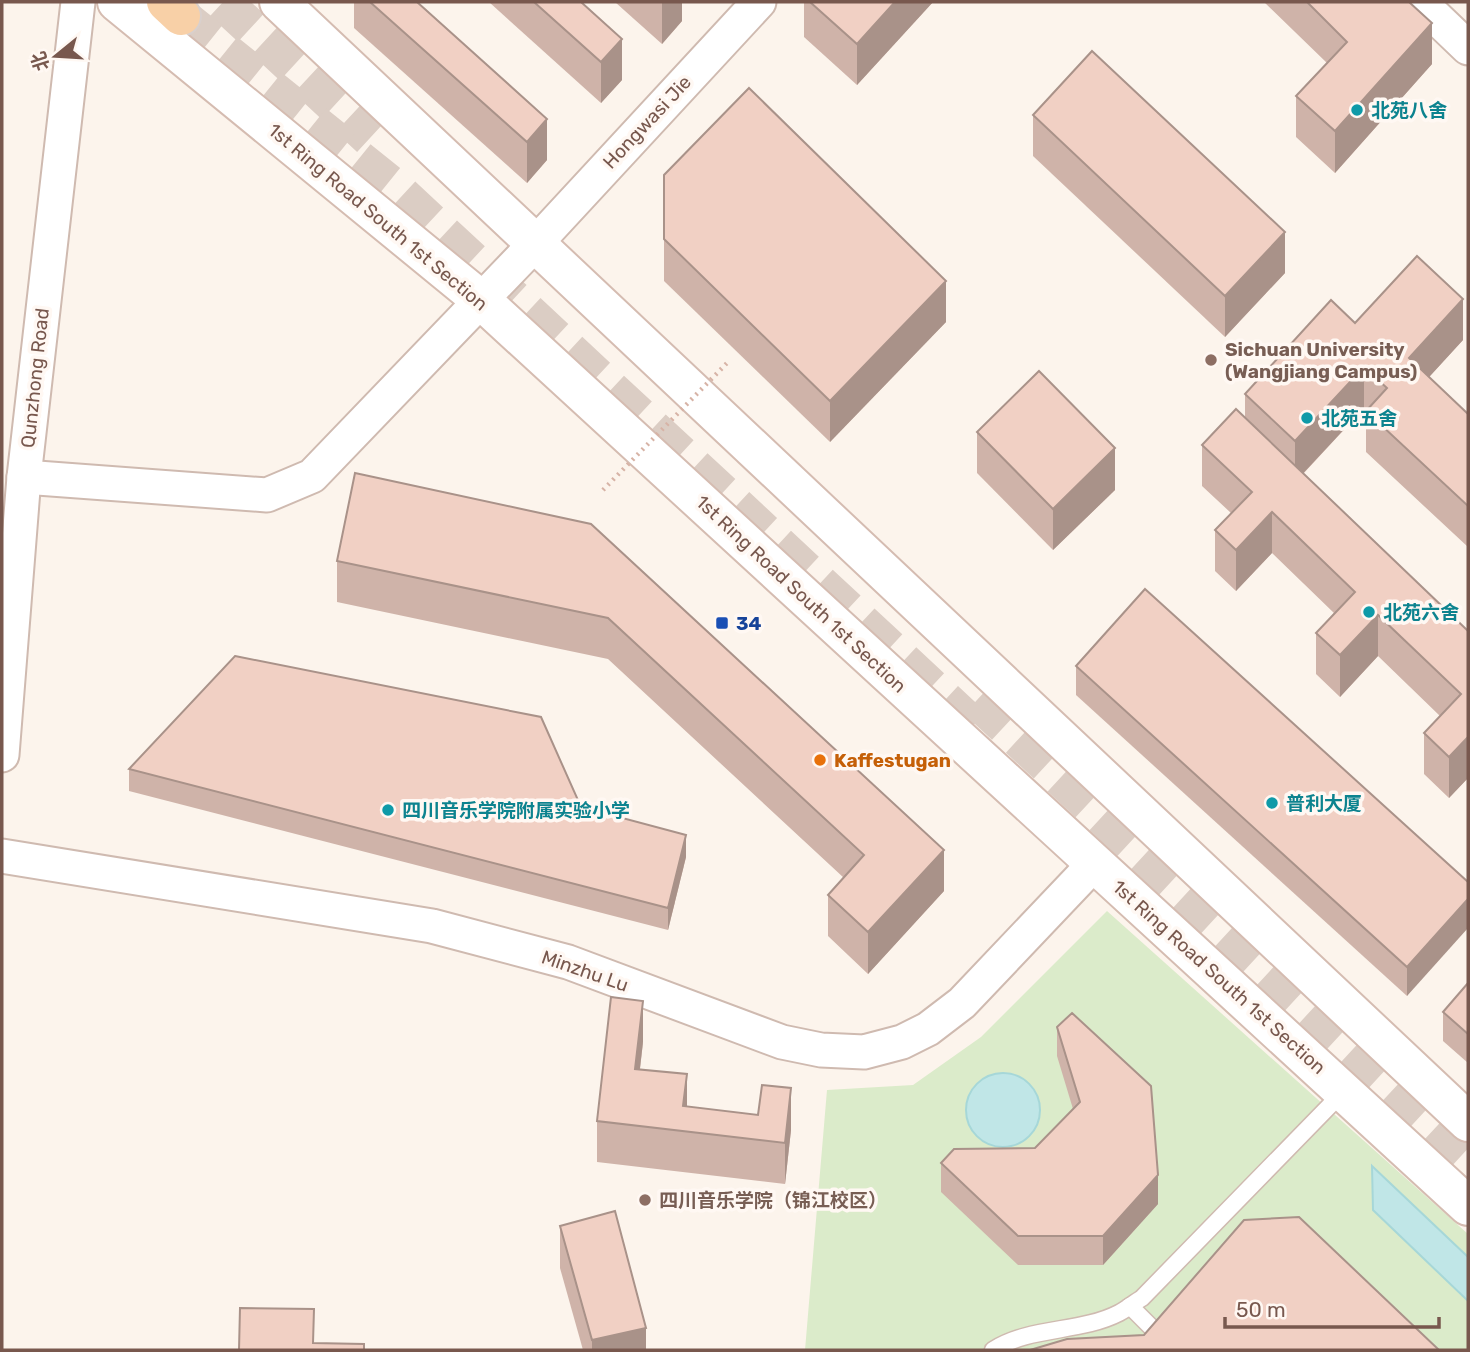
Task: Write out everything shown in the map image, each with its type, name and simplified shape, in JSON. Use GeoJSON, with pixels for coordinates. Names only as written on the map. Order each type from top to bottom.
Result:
{"type":"FeatureCollection","features":[{"type":"Feature","properties":{"kind":"main road","name":"1st Ring Road South 1st Section"},"geometry":{"type":"LineString","coordinates":[[117,2],[481,300],[1468,1206]]}},
{"type":"Feature","properties":{"kind":"main road"},"geometry":{"type":"LineString","coordinates":[[279,2],[1468,1122]]}},
{"type":"Feature","properties":{"kind":"street","name":"Qunzhong Road"},"geometry":{"type":"LineString","coordinates":[[2,755],[24,477],[78,2]]}},
{"type":"Feature","properties":{"kind":"street","name":"Hongwasi Jie"},"geometry":{"type":"LineString","coordinates":[[24,477],[267,495],[312,476],[536,243],[759,2]]}},
{"type":"Feature","properties":{"kind":"street"},"geometry":{"type":"LineString","coordinates":[[1420,2],[1468,48]]}},
{"type":"Feature","properties":{"kind":"street","name":"Minzhu Lu"},"geometry":{"type":"LineString","coordinates":[[2,856],[432,926],[568,962],[782,1042],[821,1050],[864,1052],[910,1038],[928,1029],[962,1003],[1094,864]]}},
{"type":"Feature","properties":{"kind":"lane"},"geometry":{"type":"LineString","coordinates":[[993,1350],[1029,1335],[1117,1314],[1142,1298],[1344,1091]]}},
{"type":"Feature","properties":{"kind":"lane"},"geometry":{"type":"LineString","coordinates":[[1130,1306],[1164,1340]]}},
{"type":"Feature","properties":{"kind":"path"},"geometry":{"type":"LineString","coordinates":[[603,490],[728,362]]}},
{"type":"Feature","properties":{"kind":"green space"},"geometry":{"type":"Polygon","coordinates":[[[1107,911],[1468,1234],[1468,1350],[805,1350],[827,1090],[913,1085],[981,1037],[1107,911]]]}},
{"type":"Feature","properties":{"kind":"water"},"geometry":{"type":"Polygon","coordinates":[[[1003,1073],[1017,1076],[1029,1084],[1037,1096],[1040,1110],[1037,1124],[1029,1136],[1017,1144],[1003,1147],[989,1144],[977,1136],[969,1124],[966,1110],[969,1096],[977,1084],[989,1076],[1003,1073]]]}},
{"type":"Feature","properties":{"kind":"water"},"geometry":{"type":"Polygon","coordinates":[[[1372,1166],[1468,1257],[1468,1301],[1373,1210],[1372,1166]]]}},
{"type":"Feature","properties":{"kind":"building"},"geometry":{"type":"Polygon","coordinates":[[[370,2],[417,2],[547,119],[527,142],[370,2]]]}},
{"type":"Feature","properties":{"kind":"building"},"geometry":{"type":"Polygon","coordinates":[[[534,2],[581,2],[622,39],[601,62],[534,2]]]}},
{"type":"Feature","properties":{"kind":"building"},"geometry":{"type":"Polygon","coordinates":[[[810,2],[895,2],[857,44],[810,2]]]}},
{"type":"Feature","properties":{"kind":"building"},"geometry":{"type":"Polygon","coordinates":[[[1307,2],[1409,2],[1432,23],[1335,131],[1296,96],[1347,42],[1307,2]]]}},
{"type":"Feature","properties":{"kind":"building"},"geometry":{"type":"Polygon","coordinates":[[[1092,51],[1285,232],[1225,296],[1033,115],[1092,51]]]}},
{"type":"Feature","properties":{"kind":"building"},"geometry":{"type":"Polygon","coordinates":[[[749,88],[946,281],[830,401],[664,239],[664,175],[749,88]]]}},
{"type":"Feature","properties":{"kind":"building"},"geometry":{"type":"Polygon","coordinates":[[[1417,256],[1463,299],[1409,358],[1468,414],[1468,506],[1366,411],[1387,388],[1364,367],[1295,441],[1245,394],[1331,300],[1355,323],[1417,256]]]}},
{"type":"Feature","properties":{"kind":"building"},"geometry":{"type":"Polygon","coordinates":[[[1039,371],[1115,448],[1053,509],[977,432],[1039,371]]]}},
{"type":"Feature","properties":{"kind":"building"},"geometry":{"type":"Polygon","coordinates":[[[1236,409],[1468,631],[1468,737],[1449,757],[1424,733],[1461,694],[1378,615],[1340,655],[1316,633],[1355,592],[1272,512],[1236,550],[1215,530],[1252,492],[1202,445],[1236,409]]]}},
{"type":"Feature","properties":{"kind":"building"},"geometry":{"type":"Polygon","coordinates":[[[355,473],[591,524],[944,850],[868,932],[828,895],[864,855],[608,618],[337,561],[355,473]]]}},
{"type":"Feature","properties":{"kind":"building","name":"普利大厦"},"geometry":{"type":"Polygon","coordinates":[[[1145,589],[1468,882],[1468,899],[1407,967],[1076,666],[1145,589]]]}},
{"type":"Feature","properties":{"kind":"building","name":"四川音乐学院附属实验小学"},"geometry":{"type":"Polygon","coordinates":[[[235,656],[541,717],[581,807],[686,835],[668,908],[129,769],[235,656]]]}},
{"type":"Feature","properties":{"kind":"building"},"geometry":{"type":"Polygon","coordinates":[[[1468,983],[1468,1034],[1443,1012],[1468,983]]]}},
{"type":"Feature","properties":{"kind":"building"},"geometry":{"type":"Polygon","coordinates":[[[611,997],[643,1001],[635,1069],[687,1074],[683,1106],[758,1115],[762,1085],[791,1088],[785,1143],[597,1121],[611,997]]]}},
{"type":"Feature","properties":{"kind":"building"},"geometry":{"type":"Polygon","coordinates":[[[1072,1013],[1151,1086],[1158,1175],[1103,1236],[1018,1236],[941,1163],[954,1149],[1035,1148],[1080,1102],[1057,1027],[1072,1013]]]}},
{"type":"Feature","properties":{"kind":"building"},"geometry":{"type":"Polygon","coordinates":[[[615,1211],[646,1328],[592,1340],[560,1226],[615,1211]]]}},
{"type":"Feature","properties":{"kind":"building"},"geometry":{"type":"Polygon","coordinates":[[[1299,1217],[1439,1350],[1030,1350],[1067,1339],[1144,1335],[1244,1220],[1299,1217]]]}},
{"type":"Feature","properties":{"kind":"building"},"geometry":{"type":"Polygon","coordinates":[[[240,1308],[314,1309],[313,1343],[364,1344],[364,1350],[239,1350],[240,1308]]]}},
{"type":"Feature","properties":{"kind":"tunnel"},"geometry":{"type":"LineString","coordinates":[[223,2],[370,138]]}},
{"type":"Feature","properties":{"kind":"tunnel"},"geometry":{"type":"LineString","coordinates":[[181,16],[391,185],[987,739]]}},
{"type":"Feature","properties":{"kind":"tunnel"},"geometry":{"type":"LineString","coordinates":[[977,700],[1468,1155]]}},
{"type":"Feature","properties":{"kind":"place","name":"北苑八舍"},"geometry":{"type":"Point","coordinates":[1357,110]}},
{"type":"Feature","properties":{"kind":"place","name":"Sichuan University (Wangjiang Campus)"},"geometry":{"type":"Point","coordinates":[1211,360]}},
{"type":"Feature","properties":{"kind":"place","name":"北苑五舍"},"geometry":{"type":"Point","coordinates":[1307,418]}},
{"type":"Feature","properties":{"kind":"place","name":"北苑六舍"},"geometry":{"type":"Point","coordinates":[1369,612]}},
{"type":"Feature","properties":{"kind":"place","name":"34"},"geometry":{"type":"Point","coordinates":[722,623]}},
{"type":"Feature","properties":{"kind":"place","name":"Kaffestugan"},"geometry":{"type":"Point","coordinates":[820,760]}},
{"type":"Feature","properties":{"kind":"place","name":"普利大厦"},"geometry":{"type":"Point","coordinates":[1272,803]}},
{"type":"Feature","properties":{"kind":"place","name":"四川音乐学院附属实验小学"},"geometry":{"type":"Point","coordinates":[388,810]}},
{"type":"Feature","properties":{"kind":"place","name":"四川音乐学院（锦江校区）"},"geometry":{"type":"Point","coordinates":[645,1200]}}]}
